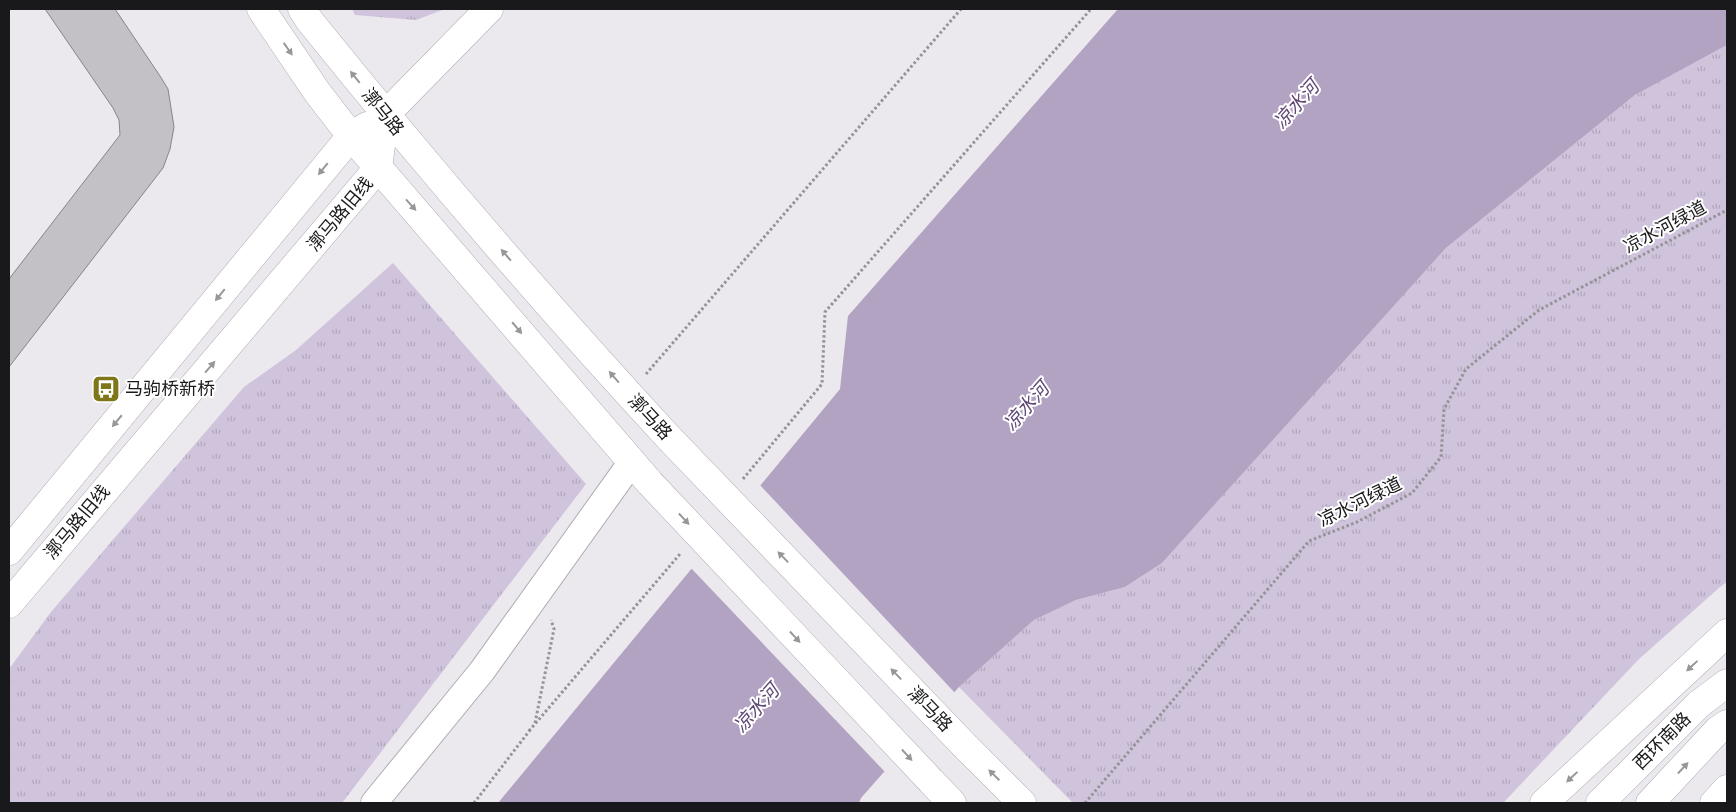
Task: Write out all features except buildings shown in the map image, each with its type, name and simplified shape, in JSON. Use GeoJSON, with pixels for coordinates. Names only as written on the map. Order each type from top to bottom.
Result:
{"type":"FeatureCollection","features":[{"type":"Feature","properties":{"kind":"main road"},"geometry":{"type":"LineString","coordinates":[[261,9],[351,136],[632,463],[952,803]]}},
{"type":"Feature","properties":{"kind":"main road","name":"漷马路"},"geometry":{"type":"LineString","coordinates":[[302,9],[386,115],[452,194],[628,394],[1022,803]]}},
{"type":"Feature","properties":{"kind":"main road"},"geometry":{"type":"LineString","coordinates":[[386,115],[489,9]]}},
{"type":"Feature","properties":{"kind":"main road","name":"漷马路旧线"},"geometry":{"type":"LineString","coordinates":[[9,551],[351,136],[386,115]]}},
{"type":"Feature","properties":{"kind":"main road","name":"漷马路旧线"},"geometry":{"type":"LineString","coordinates":[[9,604],[378,168],[386,115]]}},
{"type":"Feature","properties":{"kind":"main road"},"geometry":{"type":"LineString","coordinates":[[1544,803],[1727,633]]}},
{"type":"Feature","properties":{"kind":"main road","name":"西环南路"},"geometry":{"type":"LineString","coordinates":[[1600,803],[1699,704],[1727,684]]}},
{"type":"Feature","properties":{"kind":"main road","name":"西环南路"},"geometry":{"type":"LineString","coordinates":[[1650,803],[1718,730],[1727,724]]}},
{"type":"Feature","properties":{"kind":"main road"},"geometry":{"type":"LineString","coordinates":[[1714,803],[1727,789]]}},
{"type":"Feature","properties":{"kind":"street"},"geometry":{"type":"LineString","coordinates":[[374,803],[482,671],[632,463]]}},
{"type":"Feature","properties":{"kind":"path"},"geometry":{"type":"LineString","coordinates":[[628,394],[961,9]]}},
{"type":"Feature","properties":{"kind":"path"},"geometry":{"type":"LineString","coordinates":[[740,483],[822,384],[825,312],[1091,9]]}},
{"type":"Feature","properties":{"kind":"path","name":"凉水河绿道"},"geometry":{"type":"LineString","coordinates":[[1085,803],[1309,541],[1357,522],[1412,493],[1440,457],[1444,409],[1466,369],[1539,310],[1727,210]]}},
{"type":"Feature","properties":{"kind":"path"},"geometry":{"type":"LineString","coordinates":[[529,730],[683,551]]}},
{"type":"Feature","properties":{"kind":"path"},"geometry":{"type":"LineString","coordinates":[[474,803],[535,723],[554,630],[540,589]]}},
{"type":"Feature","properties":{"kind":"green space"},"geometry":{"type":"Polygon","coordinates":[[[352,9],[445,9],[416,20],[355,15],[352,9]]]}},
{"type":"Feature","properties":{"kind":"green space"},"geometry":{"type":"Polygon","coordinates":[[[1727,45],[1727,582],[1638,660],[1503,803],[1073,803],[959,687],[1034,620],[1076,600],[1125,587],[1162,563],[1446,248],[1635,95],[1727,45]]]}},
{"type":"Feature","properties":{"kind":"green space"},"geometry":{"type":"Polygon","coordinates":[[[393,263],[586,484],[342,803],[9,803],[9,669],[51,612],[244,387],[296,350],[393,263]]]}},
{"type":"Feature","properties":{"kind":"water","name":"凉水河"},"geometry":{"type":"Polygon","coordinates":[[[1118,9],[1727,9],[1727,45],[1635,95],[1446,248],[1162,563],[1125,587],[1076,600],[1034,620],[959,687],[861,798],[859,803],[498,803],[840,389],[848,316],[1118,9]]]}},
{"type":"Feature","properties":{"kind":"pier"},"geometry":{"type":"Polygon","coordinates":[[[759,484],[956,694],[886,773],[690,567],[759,484]]]}},
{"type":"Feature","properties":{"kind":"place","name":"马驹桥新桥"},"geometry":{"type":"Point","coordinates":[106,389]}}]}
